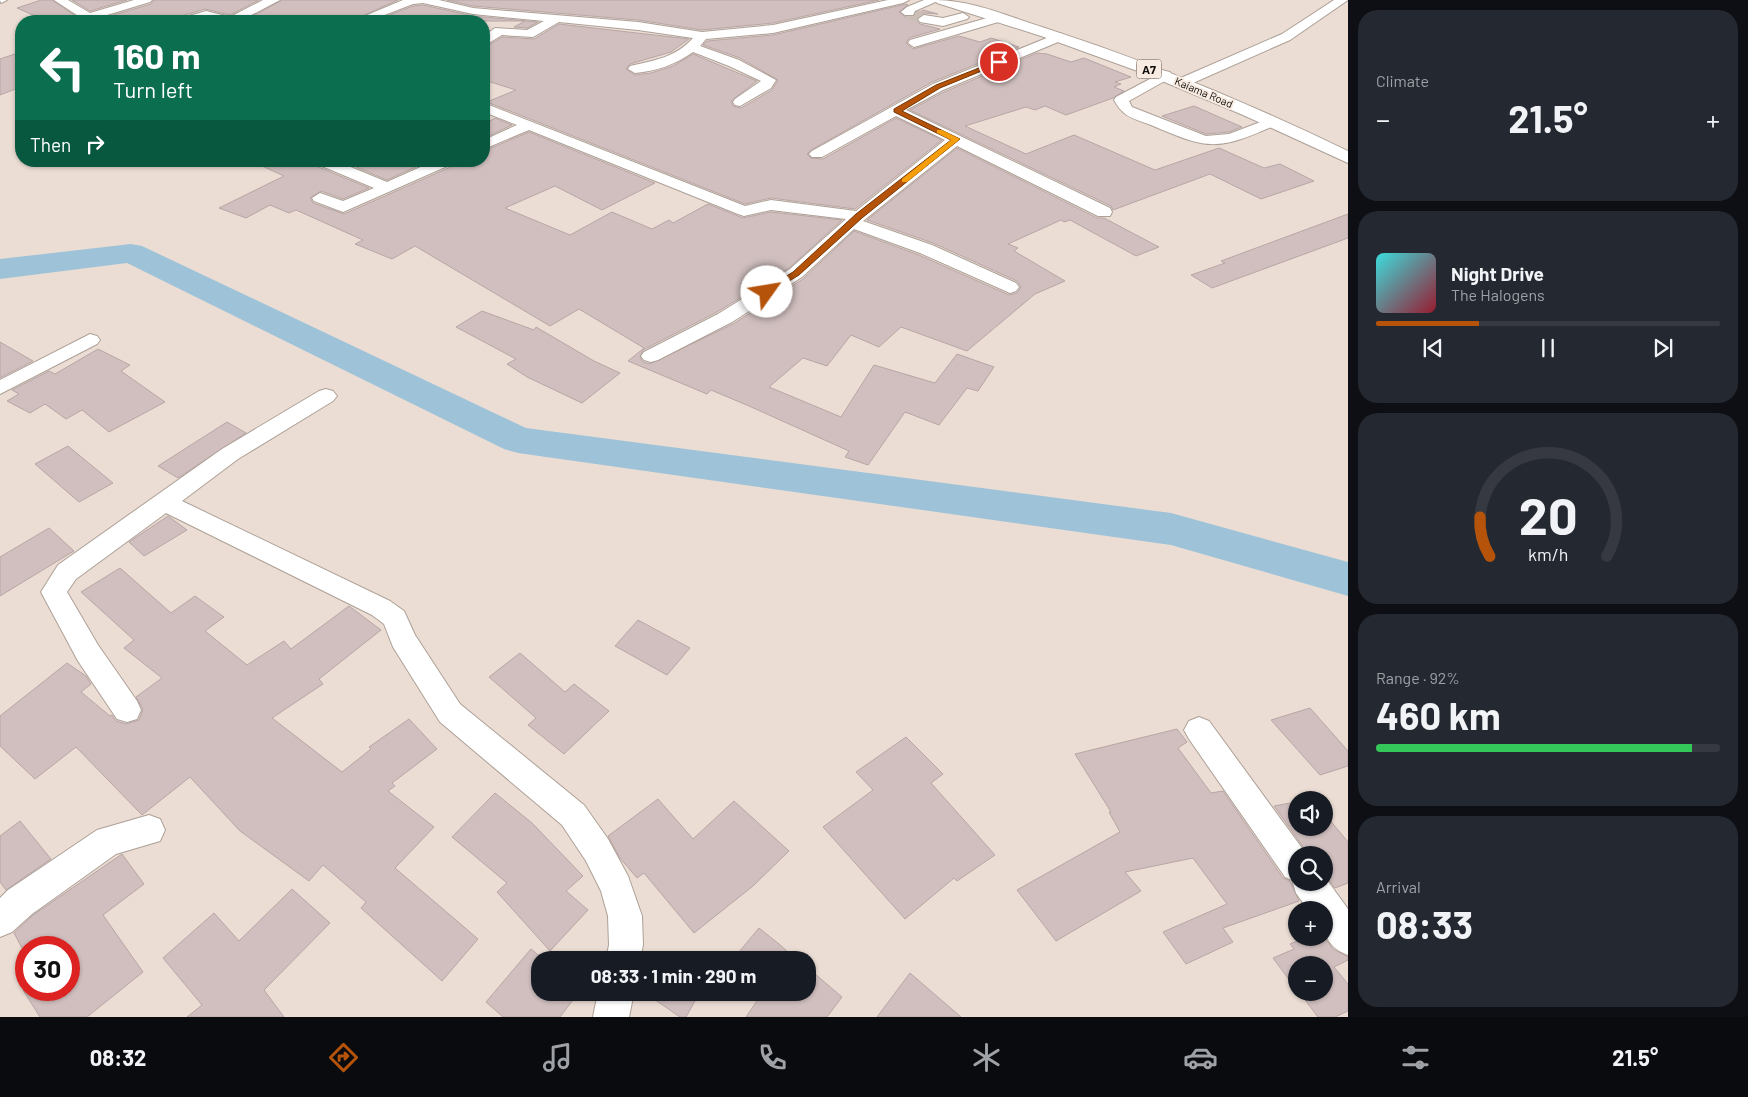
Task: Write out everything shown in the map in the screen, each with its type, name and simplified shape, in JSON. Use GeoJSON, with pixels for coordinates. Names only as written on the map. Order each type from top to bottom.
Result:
{"type":"FeatureCollection","features":[{"type":"Feature","properties":{"kind":"highway","name":"Kaiama Road"},"geometry":{"type":"LineString","coordinates":[[942,0],[1059,37],[1165,75],[1348,158]]}},
{"type":"Feature","properties":{"kind":"highway","name":"Kaiama Road"},"geometry":{"type":"LineString","coordinates":[[956,0],[1063,34],[1188,80],[1348,151]]}},
{"type":"Feature","properties":{"kind":"street"},"geometry":{"type":"LineString","coordinates":[[60,0],[84,15]]}},
{"type":"Feature","properties":{"kind":"street"},"geometry":{"type":"LineString","coordinates":[[102,15],[146,0]]}},
{"type":"Feature","properties":{"kind":"street"},"geometry":{"type":"LineString","coordinates":[[243,15],[262,4],[274,0]]}},
{"type":"Feature","properties":{"kind":"street"},"geometry":{"type":"LineString","coordinates":[[376,15],[417,0],[473,11],[555,20],[638,26],[702,36],[773,29],[903,0]]}},
{"type":"Feature","properties":{"kind":"street"},"geometry":{"type":"LineString","coordinates":[[909,14],[908,12],[911,9],[934,0]]}},
{"type":"Feature","properties":{"kind":"street"},"geometry":{"type":"LineString","coordinates":[[1188,80],[1286,37],[1342,0]]}},
{"type":"Feature","properties":{"kind":"street"},"geometry":{"type":"LineString","coordinates":[[924,19],[943,22],[981,12]]}},
{"type":"Feature","properties":{"kind":"street"},"geometry":{"type":"LineString","coordinates":[[914,43],[1001,18]]}},
{"type":"Feature","properties":{"kind":"street"},"geometry":{"type":"LineString","coordinates":[[490,38],[499,31],[529,34],[555,20]]}},
{"type":"Feature","properties":{"kind":"street"},"geometry":{"type":"LineString","coordinates":[[635,69],[655,67],[692,48],[702,36]]}},
{"type":"Feature","properties":{"kind":"street"},"geometry":{"type":"LineString","coordinates":[[817,154],[938,87],[1059,37]]}},
{"type":"Feature","properties":{"kind":"street"},"geometry":{"type":"LineString","coordinates":[[692,48],[734,63],[769,80],[766,85],[740,102]]}},
{"type":"Feature","properties":{"kind":"street"},"geometry":{"type":"LineString","coordinates":[[1165,75],[1121,100],[1122,104],[1127,110],[1196,139],[1208,141],[1223,141],[1271,122]]}},
{"type":"Feature","properties":{"kind":"street"},"geometry":{"type":"LineString","coordinates":[[490,110],[744,211],[752,211],[770,205],[856,220],[1010,287]]}},
{"type":"Feature","properties":{"kind":"street"},"geometry":{"type":"LineString","coordinates":[[897,111],[1104,212]]}},
{"type":"Feature","properties":{"kind":"street"},"geometry":{"type":"LineString","coordinates":[[490,142],[529,125]]}},
{"type":"Feature","properties":{"kind":"street"},"geometry":{"type":"LineString","coordinates":[[651,356],[725,318],[796,274],[856,220],[956,139]]}},
{"type":"Feature","properties":{"kind":"street"},"geometry":{"type":"LineString","coordinates":[[336,167],[386,188]]}},
{"type":"Feature","properties":{"kind":"street"},"geometry":{"type":"LineString","coordinates":[[320,198],[343,206],[433,167]]}},
{"type":"Feature","properties":{"kind":"street"},"geometry":{"type":"LineString","coordinates":[[0,388],[90,340]]}},
{"type":"Feature","properties":{"kind":"street"},"geometry":{"type":"LineString","coordinates":[[127,710],[88,653],[54,592],[66,572],[230,454],[326,396]]}},
{"type":"Feature","properties":{"kind":"street"},"geometry":{"type":"LineString","coordinates":[[164,502],[381,608],[395,618],[402,639],[450,713],[573,815],[597,850],[616,887],[625,916],[625,951]]}},
{"type":"Feature","properties":{"kind":"street"},"geometry":{"type":"LineString","coordinates":[[1199,730],[1288,855]]}},
{"type":"Feature","properties":{"kind":"street"},"geometry":{"type":"LineString","coordinates":[[0,920],[20,902],[108,841],[149,830]]}},
{"type":"Feature","properties":{"kind":"street"},"geometry":{"type":"LineString","coordinates":[[1314,891],[1348,938]]}},
{"type":"Feature","properties":{"kind":"street"},"geometry":{"type":"LineString","coordinates":[[611,1017],[614,1001]]}},
{"type":"Feature","properties":{"kind":"building"},"geometry":{"type":"Polygon","coordinates":[[[41,0],[52,0],[74,15],[33,15],[17,8],[41,0]]]}},
{"type":"Feature","properties":{"kind":"building"},"geometry":{"type":"Polygon","coordinates":[[[72,0],[127,0],[90,11],[72,0]]]}},
{"type":"Feature","properties":{"kind":"building"},"geometry":{"type":"Polygon","coordinates":[[[154,0],[259,0],[230,15],[205,9],[184,15],[114,15],[151,4],[154,0]]]}},
{"type":"Feature","properties":{"kind":"building"},"geometry":{"type":"Polygon","coordinates":[[[282,0],[398,0],[364,15],[255,15],[282,0]]]}},
{"type":"Feature","properties":{"kind":"building"},"geometry":{"type":"Polygon","coordinates":[[[447,0],[879,0],[773,23],[702,30],[638,20],[473,6],[447,0]]]}},
{"type":"Feature","properties":{"kind":"building"},"geometry":{"type":"Polygon","coordinates":[[[906,4],[908,5],[899,12],[905,17],[913,17],[923,10],[938,14],[924,13],[917,17],[917,22],[920,24],[940,29],[909,38],[906,43],[913,49],[959,36],[980,42],[991,38],[1019,47],[932,82],[811,150],[807,154],[811,158],[823,159],[896,118],[942,140],[855,209],[771,198],[745,204],[490,103],[490,101],[516,90],[490,82],[490,44],[502,37],[534,39],[559,24],[689,39],[671,52],[630,64],[626,69],[635,75],[651,73],[673,66],[693,54],[757,81],[731,101],[733,106],[741,108],[772,90],[778,80],[740,58],[703,45],[707,41],[773,35],[906,4]]]}},
{"type":"Feature","properties":{"kind":"building"},"geometry":{"type":"Polygon","coordinates":[[[423,5],[468,15],[390,15],[413,6],[423,5]]]}},
{"type":"Feature","properties":{"kind":"building"},"geometry":{"type":"Polygon","coordinates":[[[490,18],[538,22],[527,28],[514,27],[525,21],[490,21],[490,18]]]}},
{"type":"Feature","properties":{"kind":"building"},"geometry":{"type":"Polygon","coordinates":[[[1037,53],[1047,54],[1071,62],[1084,58],[1131,77],[1115,82],[1121,84],[1114,87],[1124,91],[1113,98],[1066,115],[1045,106],[1035,110],[1026,107],[965,126],[1026,154],[1074,135],[1155,170],[1219,148],[1264,168],[1280,164],[1314,181],[1261,199],[1210,174],[1113,210],[1111,206],[910,110],[944,92],[1037,53]]]}},
{"type":"Feature","properties":{"kind":"building"},"geometry":{"type":"Polygon","coordinates":[[[15,54],[15,89],[0,95],[0,59],[15,54]]]}},
{"type":"Feature","properties":{"kind":"building"},"geometry":{"type":"Polygon","coordinates":[[[1194,106],[1242,127],[1229,132],[1206,134],[1162,116],[1194,106]]]}},
{"type":"Feature","properties":{"kind":"building"},"geometry":{"type":"Polygon","coordinates":[[[495,118],[512,125],[490,135],[490,121],[495,118]]]}},
{"type":"Feature","properties":{"kind":"building"},"geometry":{"type":"Polygon","coordinates":[[[529,132],[655,183],[602,210],[555,186],[505,208],[570,235],[612,212],[652,229],[669,220],[673,223],[708,204],[743,218],[771,212],[842,220],[789,268],[717,312],[643,350],[640,357],[643,362],[650,364],[733,324],[803,279],[854,231],[919,255],[1009,295],[1017,293],[1021,287],[1017,281],[933,243],[867,220],[957,148],[1097,218],[1104,218],[1159,247],[1136,256],[1070,220],[1064,222],[1061,220],[1008,244],[1018,248],[1014,251],[1065,281],[1035,294],[967,351],[901,327],[879,347],[851,335],[827,366],[803,358],[769,387],[841,417],[874,365],[935,383],[957,354],[994,367],[978,391],[967,388],[939,425],[905,412],[868,465],[845,457],[849,451],[749,406],[711,390],[707,394],[628,361],[644,348],[579,309],[550,326],[415,246],[392,259],[355,244],[363,240],[296,210],[289,213],[270,205],[246,218],[219,208],[284,176],[264,167],[318,167],[369,188],[343,199],[321,191],[310,198],[313,203],[344,214],[451,167],[490,167],[490,148],[529,132]]]}},
{"type":"Feature","properties":{"kind":"building"},"geometry":{"type":"Polygon","coordinates":[[[356,167],[416,167],[387,180],[356,167]]]}},
{"type":"Feature","properties":{"kind":"building"},"geometry":{"type":"Polygon","coordinates":[[[1348,214],[1348,238],[1212,288],[1191,275],[1225,263],[1221,261],[1348,214]]]}},
{"type":"Feature","properties":{"kind":"building"},"geometry":{"type":"Polygon","coordinates":[[[482,311],[534,330],[536,327],[594,361],[620,373],[582,403],[527,377],[507,364],[516,359],[456,327],[482,311]]]}},
{"type":"Feature","properties":{"kind":"building"},"geometry":{"type":"Polygon","coordinates":[[[0,342],[33,361],[0,378],[0,342]]]}},
{"type":"Feature","properties":{"kind":"building"},"geometry":{"type":"Polygon","coordinates":[[[98,349],[130,365],[121,371],[165,402],[109,432],[82,410],[66,419],[45,404],[30,413],[7,401],[19,394],[12,390],[49,371],[55,374],[98,349]]]}},
{"type":"Feature","properties":{"kind":"building"},"geometry":{"type":"Polygon","coordinates":[[[227,422],[246,433],[178,478],[158,466],[227,422]]]}},
{"type":"Feature","properties":{"kind":"building"},"geometry":{"type":"Polygon","coordinates":[[[68,446],[113,483],[79,502],[35,464],[68,446]]]}},
{"type":"Feature","properties":{"kind":"building"},"geometry":{"type":"Polygon","coordinates":[[[168,516],[187,530],[144,556],[129,542],[168,516]]]}},
{"type":"Feature","properties":{"kind":"building"},"geometry":{"type":"Polygon","coordinates":[[[49,528],[74,551],[0,596],[0,557],[49,528]]]}},
{"type":"Feature","properties":{"kind":"building"},"geometry":{"type":"Polygon","coordinates":[[[120,568],[171,613],[195,596],[224,617],[205,631],[247,665],[284,641],[291,649],[349,606],[381,630],[319,679],[323,684],[272,718],[342,772],[371,749],[369,747],[409,719],[437,749],[392,783],[395,786],[388,791],[434,827],[395,868],[478,939],[442,981],[361,908],[366,902],[323,865],[309,881],[240,831],[190,777],[142,815],[76,747],[35,779],[0,746],[0,716],[67,663],[86,676],[91,684],[81,692],[110,716],[112,715],[116,721],[126,724],[139,720],[143,709],[136,697],[162,678],[124,648],[134,640],[81,592],[120,568]]]}},
{"type":"Feature","properties":{"kind":"building"},"geometry":{"type":"Polygon","coordinates":[[[638,620],[690,648],[667,675],[615,646],[638,620]]]}},
{"type":"Feature","properties":{"kind":"building"},"geometry":{"type":"Polygon","coordinates":[[[520,653],[565,692],[574,684],[609,711],[564,754],[528,725],[536,718],[489,677],[520,653]]]}},
{"type":"Feature","properties":{"kind":"building"},"geometry":{"type":"Polygon","coordinates":[[[1310,708],[1348,751],[1348,766],[1320,775],[1271,720],[1310,708]]]}},
{"type":"Feature","properties":{"kind":"building"},"geometry":{"type":"Polygon","coordinates":[[[1177,729],[1187,742],[1178,748],[1211,793],[1223,791],[1283,878],[1288,880],[1288,891],[1294,891],[1299,901],[1288,901],[1288,905],[1223,928],[1233,942],[1186,964],[1163,932],[1227,904],[1193,858],[1125,872],[1141,891],[1056,941],[1017,890],[1120,832],[1109,812],[1111,812],[1075,754],[1177,729]]]}},
{"type":"Feature","properties":{"kind":"building"},"geometry":{"type":"Polygon","coordinates":[[[906,737],[943,774],[931,783],[995,855],[957,881],[954,878],[905,919],[823,827],[873,790],[856,772],[906,737]]]}},
{"type":"Feature","properties":{"kind":"building"},"geometry":{"type":"Polygon","coordinates":[[[495,793],[532,823],[583,876],[566,891],[588,910],[550,951],[497,892],[507,883],[452,837],[495,793]]]}},
{"type":"Feature","properties":{"kind":"building"},"geometry":{"type":"Polygon","coordinates":[[[658,799],[693,839],[734,801],[789,851],[753,886],[694,933],[644,873],[637,878],[620,858],[608,836],[658,799]]]}},
{"type":"Feature","properties":{"kind":"building"},"geometry":{"type":"Polygon","coordinates":[[[1288,803],[1288,826],[1274,806],[1288,803]]]}},
{"type":"Feature","properties":{"kind":"building"},"geometry":{"type":"Polygon","coordinates":[[[20,821],[51,859],[6,890],[0,882],[0,836],[20,821]]]}},
{"type":"Feature","properties":{"kind":"building"},"geometry":{"type":"Polygon","coordinates":[[[1333,824],[1348,842],[1348,883],[1335,888],[1333,885],[1333,846],[1303,846],[1295,836],[1333,836],[1333,824]]]}},
{"type":"Feature","properties":{"kind":"building"},"geometry":{"type":"Polygon","coordinates":[[[122,854],[144,884],[103,915],[143,972],[87,1017],[40,1017],[30,1001],[80,1001],[80,936],[16,936],[14,933],[33,915],[122,854]]]}},
{"type":"Feature","properties":{"kind":"building"},"geometry":{"type":"Polygon","coordinates":[[[292,889],[330,923],[264,990],[284,1017],[187,1017],[202,1005],[163,958],[214,913],[239,941],[292,889]]]}},
{"type":"Feature","properties":{"kind":"building"},"geometry":{"type":"Polygon","coordinates":[[[759,928],[787,951],[740,951],[759,928]]]}},
{"type":"Feature","properties":{"kind":"building"},"geometry":{"type":"Polygon","coordinates":[[[1292,946],[1331,946],[1348,957],[1348,960],[1334,967],[1348,984],[1348,1011],[1335,1017],[1318,1017],[1306,1001],[1333,1001],[1333,956],[1288,956],[1288,978],[1273,958],[1294,949],[1292,946]]]}},
{"type":"Feature","properties":{"kind":"building"},"geometry":{"type":"Polygon","coordinates":[[[531,949],[533,951],[531,951],[531,1001],[572,1001],[560,1017],[503,1017],[486,1002],[531,949]]]}},
{"type":"Feature","properties":{"kind":"building"},"geometry":{"type":"Polygon","coordinates":[[[910,973],[961,1017],[877,1017],[910,973]]]}},
{"type":"Feature","properties":{"kind":"building"},"geometry":{"type":"Polygon","coordinates":[[[816,975],[842,997],[827,1017],[746,1017],[757,1001],[816,1001],[816,975]]]}},
{"type":"Feature","properties":{"kind":"building"},"geometry":{"type":"Polygon","coordinates":[[[657,1001],[695,1001],[686,1017],[680,1017],[657,1001]]]}},
{"type":"Feature","properties":{"kind":"waterway"},"geometry":{"type":"LineString","coordinates":[[0,269],[131,253],[518,440],[1171,529],[1348,579]]}},
{"type":"Feature","properties":{"kind":"tunnel"},"geometry":{"type":"LineString","coordinates":[[909,13],[924,19]]}},
{"type":"Feature","properties":{"kind":"slow traffic"},"geometry":{"type":"LineString","coordinates":[[904,180],[956,139],[939,131]]}},
{"type":"Feature","properties":{"kind":"route"},"geometry":{"type":"LineString","coordinates":[[767,292],[796,274],[859,216],[956,139],[897,111],[938,87],[999,62]]}}]}
